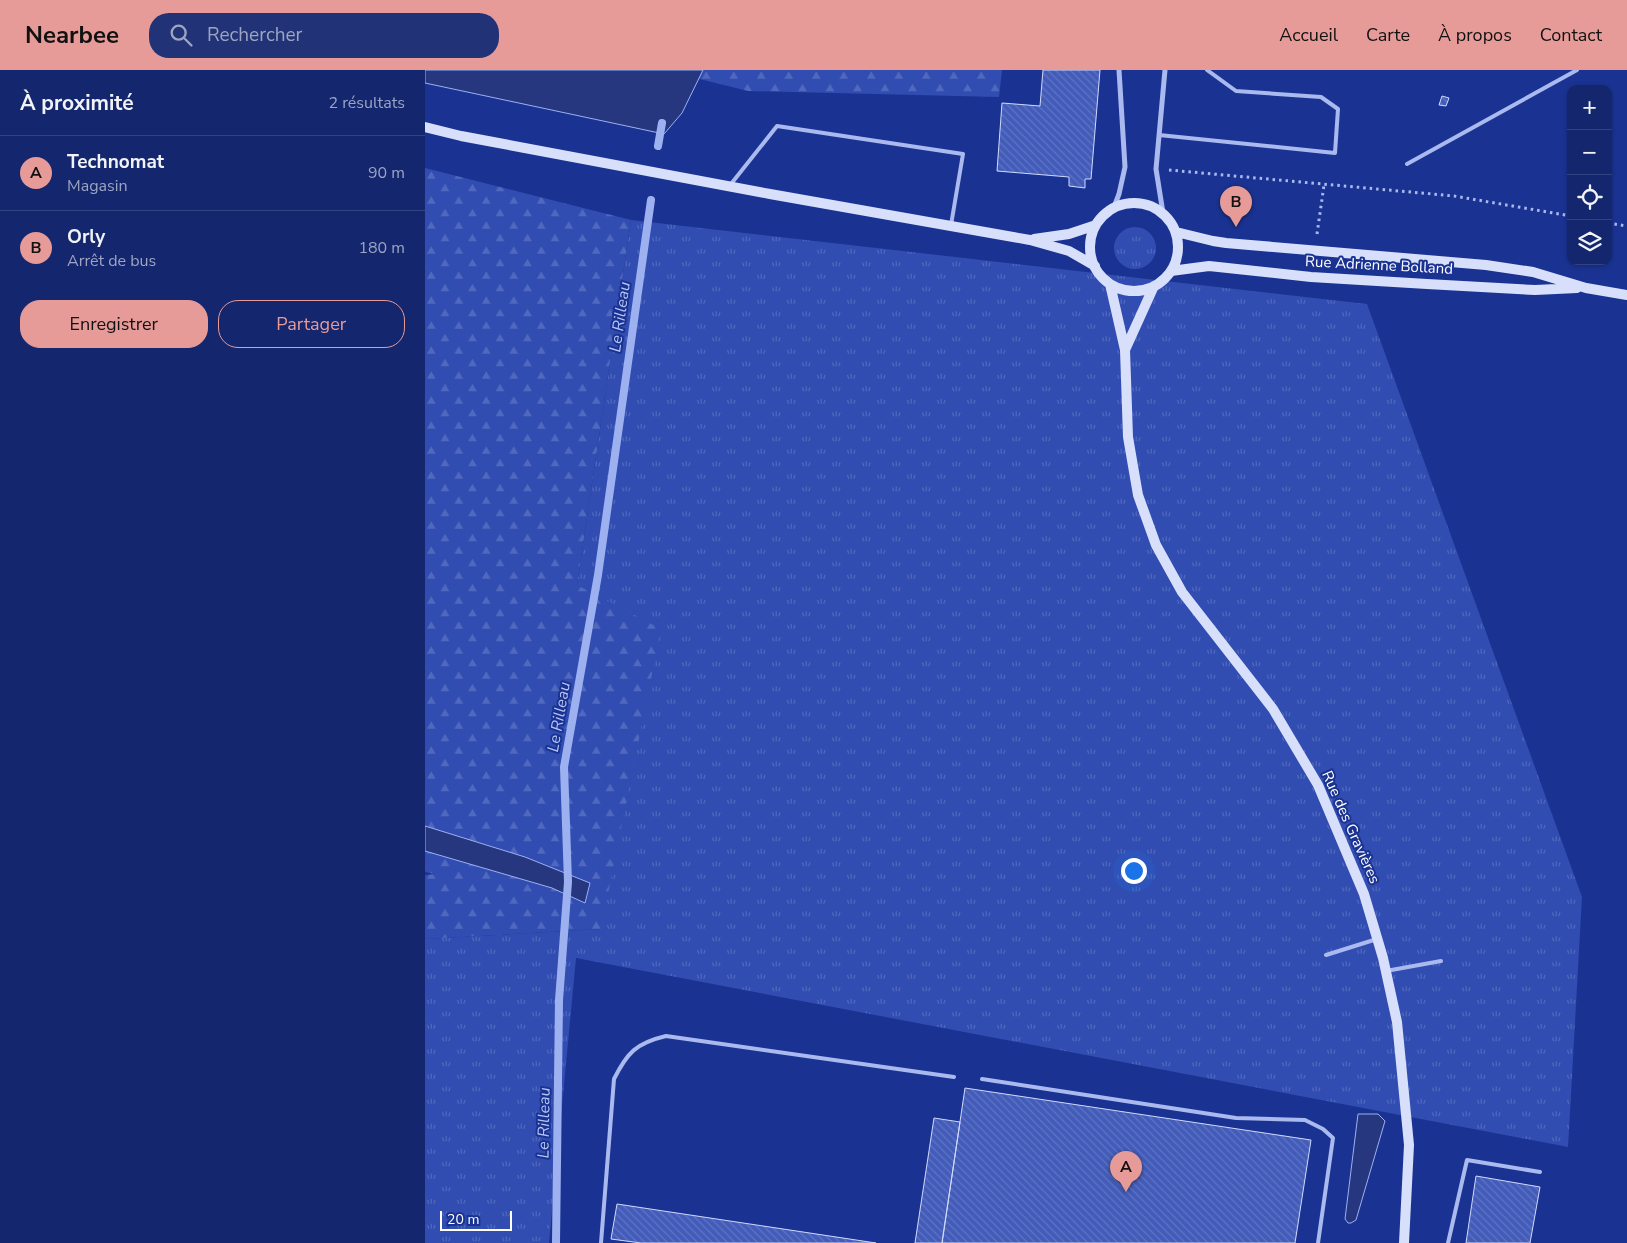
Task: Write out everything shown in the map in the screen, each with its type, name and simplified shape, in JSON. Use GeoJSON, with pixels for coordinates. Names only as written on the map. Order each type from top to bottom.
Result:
{"type":"FeatureCollection","features":[{"type":"Feature","properties":{"kind":"main road"},"geometry":{"type":"LineString","coordinates":[[425,127],[461,136],[729,186],[1031,240],[1069,251],[1095,266]]}},
{"type":"Feature","properties":{"kind":"main road"},"geometry":{"type":"LineString","coordinates":[[1139,203],[1152,206],[1163,213],[1176,232],[1178,249],[1176,261],[1171,271],[1163,280],[1143,290],[1121,289],[1110,284],[1101,276],[1091,256],[1090,246],[1096,225],[1107,212],[1126,204],[1139,203]]}},
{"type":"Feature","properties":{"kind":"main road"},"geometry":{"type":"LineString","coordinates":[[1031,240],[1069,234],[1096,225]]}},
{"type":"Feature","properties":{"kind":"main road","name":"Rue Adrienne Bolland"},"geometry":{"type":"LineString","coordinates":[[1176,232],[1213,241],[1486,265],[1533,272],[1586,288],[1627,295]]}},
{"type":"Feature","properties":{"kind":"main road","name":"Rue Adrienne Bolland"},"geometry":{"type":"LineString","coordinates":[[1171,271],[1209,266],[1311,277],[1427,284],[1535,290],[1586,288]]}},
{"type":"Feature","properties":{"kind":"main road","name":"Rue des Gravières"},"geometry":{"type":"LineString","coordinates":[[1110,284],[1125,350],[1128,437],[1138,495],[1156,545],[1181,592],[1273,709],[1318,785],[1364,894],[1397,1022],[1409,1145],[1404,1243]]}},
{"type":"Feature","properties":{"kind":"main road","name":"Rue des Gravières"},"geometry":{"type":"LineString","coordinates":[[1125,350],[1154,286]]}},
{"type":"Feature","properties":{"kind":"street"},"geometry":{"type":"LineString","coordinates":[[1114,208],[1125,167],[1119,70]]}},
{"type":"Feature","properties":{"kind":"street"},"geometry":{"type":"LineString","coordinates":[[1163,213],[1156,169],[1165,70]]}},
{"type":"Feature","properties":{"kind":"lane"},"geometry":{"type":"LineString","coordinates":[[1159,135],[1335,153],[1338,109],[1321,98],[1236,91],[1207,70]]}},
{"type":"Feature","properties":{"kind":"lane"},"geometry":{"type":"LineString","coordinates":[[1407,164],[1577,70]]}},
{"type":"Feature","properties":{"kind":"lane"},"geometry":{"type":"LineString","coordinates":[[729,186],[777,126],[963,154],[951,227]]}},
{"type":"Feature","properties":{"kind":"lane"},"geometry":{"type":"LineString","coordinates":[[1326,955],[1377,939]]}},
{"type":"Feature","properties":{"kind":"lane"},"geometry":{"type":"LineString","coordinates":[[1385,971],[1441,961]]}},
{"type":"Feature","properties":{"kind":"lane"},"geometry":{"type":"LineString","coordinates":[[601,1243],[614,1080],[620,1067],[630,1053],[639,1045],[666,1036],[954,1077]]}},
{"type":"Feature","properties":{"kind":"lane"},"geometry":{"type":"LineString","coordinates":[[982,1079],[1237,1118],[1305,1120],[1333,1138],[1318,1243]]}},
{"type":"Feature","properties":{"kind":"lane"},"geometry":{"type":"LineString","coordinates":[[1449,1243],[1467,1160],[1540,1172]]}},
{"type":"Feature","properties":{"kind":"path"},"geometry":{"type":"LineString","coordinates":[[1156,169],[1454,196],[1567,215]]}},
{"type":"Feature","properties":{"kind":"path"},"geometry":{"type":"LineString","coordinates":[[1314,250],[1324,185]]}},
{"type":"Feature","properties":{"kind":"path"},"geometry":{"type":"LineString","coordinates":[[1612,224],[1627,226]]}},
{"type":"Feature","properties":{"kind":"green space"},"geometry":{"type":"Polygon","coordinates":[[[663,70],[1002,70],[999,97],[748,91],[663,70]]]}},
{"type":"Feature","properties":{"kind":"green space"},"geometry":{"type":"Polygon","coordinates":[[[425,168],[631,220],[577,585],[661,629],[601,929],[425,939],[425,875],[435,874],[425,872],[425,168]]]}},
{"type":"Feature","properties":{"kind":"green space"},"geometry":{"type":"Polygon","coordinates":[[[631,220],[1367,304],[1582,897],[1568,1147],[576,958],[549,1243],[425,1243],[425,939],[601,929],[577,585],[631,220]]]}},
{"type":"Feature","properties":{"kind":"green space"},"geometry":{"type":"Polygon","coordinates":[[[1131,227],[1139,227],[1150,233],[1156,248],[1150,263],[1139,269],[1131,269],[1120,263],[1114,252],[1114,244],[1120,233],[1131,227]]]}},
{"type":"Feature","properties":{"kind":"shaded area"},"geometry":{"type":"Polygon","coordinates":[[[425,70],[703,70],[682,113],[664,134],[425,83],[425,70]]]}},
{"type":"Feature","properties":{"kind":"shaded area"},"geometry":{"type":"Polygon","coordinates":[[[425,826],[525,857],[590,883],[585,903],[552,888],[425,851],[425,826]]]}},
{"type":"Feature","properties":{"kind":"shaded area"},"geometry":{"type":"Polygon","coordinates":[[[1358,1114],[1378,1114],[1385,1121],[1356,1220],[1348,1223],[1345,1219],[1358,1114]]]}},
{"type":"Feature","properties":{"kind":"building"},"geometry":{"type":"Polygon","coordinates":[[[1043,70],[1100,70],[1091,179],[1085,179],[1085,188],[1069,186],[1069,177],[997,171],[1002,103],[1040,106],[1043,70]]]}},
{"type":"Feature","properties":{"kind":"building"},"geometry":{"type":"Polygon","coordinates":[[[1442,96],[1449,98],[1446,106],[1439,105],[1442,96]]]}},
{"type":"Feature","properties":{"kind":"building"},"geometry":{"type":"Polygon","coordinates":[[[965,1088],[1311,1140],[1295,1243],[942,1243],[965,1088]]]}},
{"type":"Feature","properties":{"kind":"building"},"geometry":{"type":"Polygon","coordinates":[[[934,1118],[960,1122],[942,1243],[915,1243],[934,1118]]]}},
{"type":"Feature","properties":{"kind":"building"},"geometry":{"type":"Polygon","coordinates":[[[1476,1176],[1540,1187],[1530,1243],[1466,1243],[1476,1176]]]}},
{"type":"Feature","properties":{"kind":"building"},"geometry":{"type":"Polygon","coordinates":[[[617,1204],[876,1243],[641,1243],[611,1239],[617,1204]]]}},
{"type":"Feature","properties":{"kind":"waterway","name":"Le Rilleau"},"geometry":{"type":"LineString","coordinates":[[658,146],[662,123]]}},
{"type":"Feature","properties":{"kind":"waterway","name":"Le Rilleau"},"geometry":{"type":"LineString","coordinates":[[556,1243],[559,1000],[568,882],[564,767],[598,575],[651,200]]}},
{"type":"Feature","properties":{"kind":"place","name":"Orly"},"geometry":{"type":"Point","coordinates":[1236,227]}},
{"type":"Feature","properties":{"kind":"place","name":"Technomat"},"geometry":{"type":"Point","coordinates":[1126,1192]}}]}
